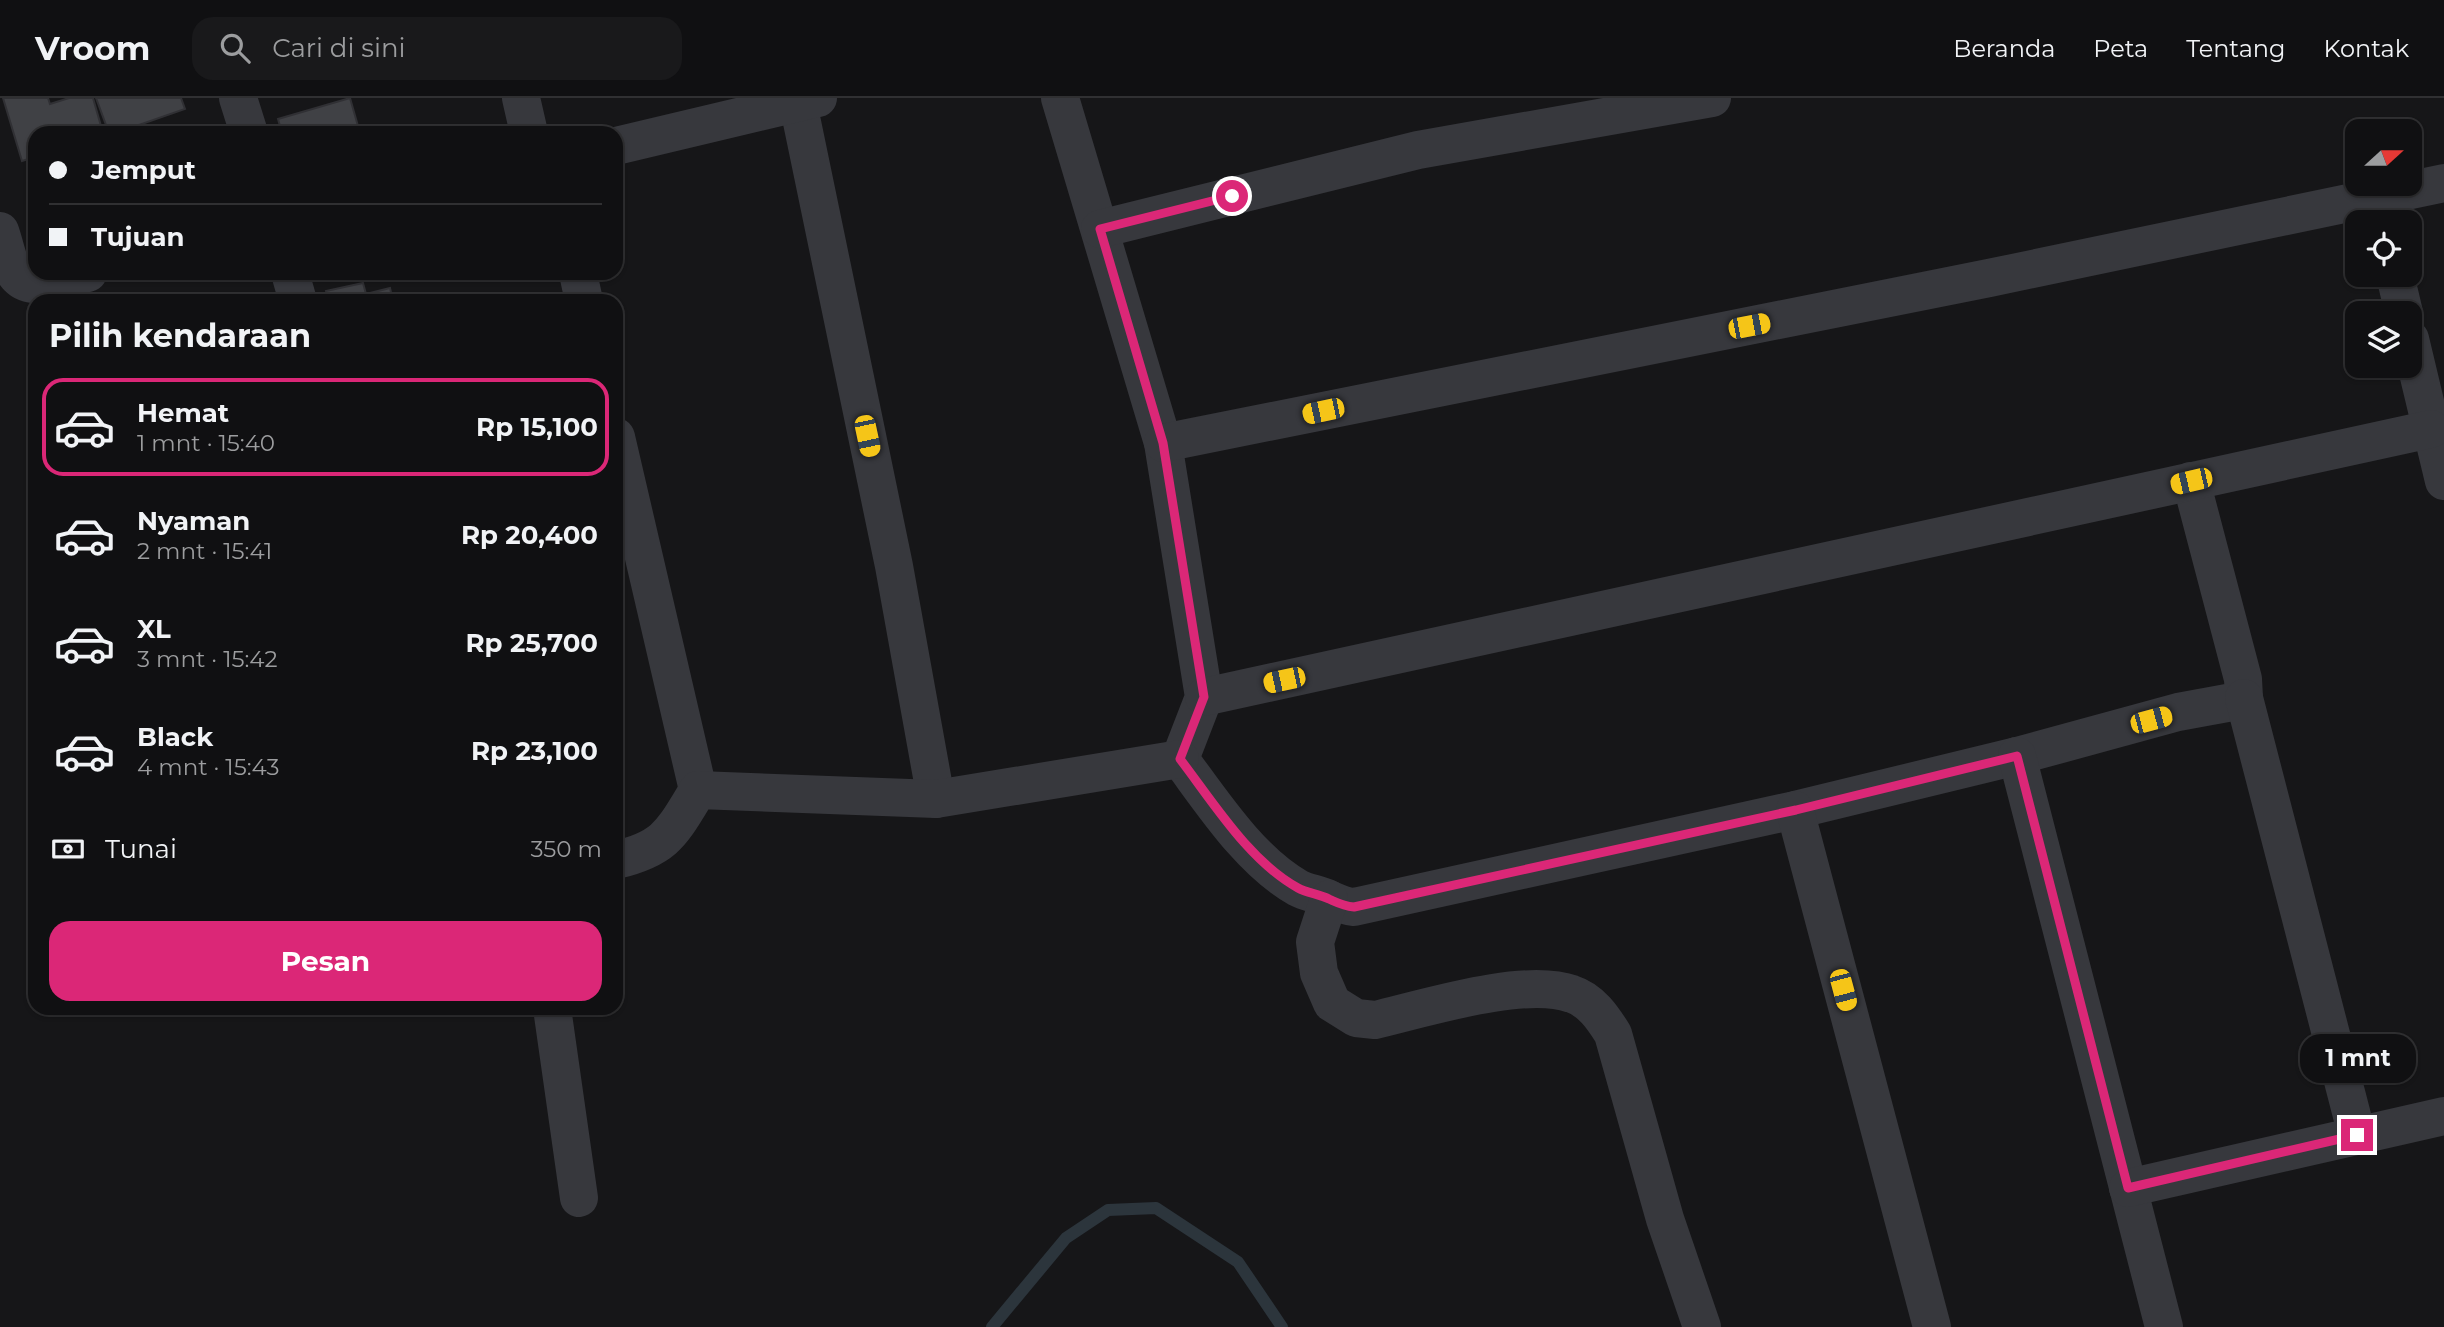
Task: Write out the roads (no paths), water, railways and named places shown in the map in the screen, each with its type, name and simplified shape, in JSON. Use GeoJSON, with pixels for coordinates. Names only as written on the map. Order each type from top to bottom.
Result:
{"type":"FeatureCollection","features":[{"type":"Feature","properties":{"kind":"street"},"geometry":{"type":"LineString","coordinates":[[238,98],[247,126]]}},
{"type":"Feature","properties":{"kind":"street"},"geometry":{"type":"LineString","coordinates":[[521,98],[527,126]]}},
{"type":"Feature","properties":{"kind":"street"},"geometry":{"type":"LineString","coordinates":[[1060,98],[1163,443],[1204,697],[1180,759]]}},
{"type":"Feature","properties":{"kind":"street"},"geometry":{"type":"LineString","coordinates":[[1100,229],[1418,150],[1712,98]]}},
{"type":"Feature","properties":{"kind":"street"},"geometry":{"type":"LineString","coordinates":[[623,144],[804,100],[936,799]]}},
{"type":"Feature","properties":{"kind":"street"},"geometry":{"type":"LineString","coordinates":[[2379,210],[2444,183]]}},
{"type":"Feature","properties":{"kind":"street"},"geometry":{"type":"LineString","coordinates":[[1163,443],[1989,278],[2345,216]]}},
{"type":"Feature","properties":{"kind":"street"},"geometry":{"type":"LineString","coordinates":[[0,230],[24,284],[47,280]]}},
{"type":"Feature","properties":{"kind":"street"},"geometry":{"type":"LineString","coordinates":[[2419,378],[2444,481]]}},
{"type":"Feature","properties":{"kind":"street"},"geometry":{"type":"LineString","coordinates":[[1204,697],[2431,429]]}},
{"type":"Feature","properties":{"kind":"street"},"geometry":{"type":"LineString","coordinates":[[623,467],[698,790],[664,840],[636,855],[623,858]]}},
{"type":"Feature","properties":{"kind":"street"},"geometry":{"type":"LineString","coordinates":[[2191,481],[2357,1135]]}},
{"type":"Feature","properties":{"kind":"street"},"geometry":{"type":"LineString","coordinates":[[1180,759],[1236,834],[1282,878],[1300,889],[1341,906],[1354,907],[1796,810],[2017,756],[2178,712],[2244,698]]}},
{"type":"Feature","properties":{"kind":"street"},"geometry":{"type":"LineString","coordinates":[[2017,756],[2164,1327]]}},
{"type":"Feature","properties":{"kind":"street"},"geometry":{"type":"LineString","coordinates":[[698,790],[936,799],[1180,759]]}},
{"type":"Feature","properties":{"kind":"street"},"geometry":{"type":"LineString","coordinates":[[1796,810],[1932,1327]]}},
{"type":"Feature","properties":{"kind":"street"},"geometry":{"type":"LineString","coordinates":[[1329,899],[1315,942],[1319,973],[1332,1003],[1356,1018],[1376,1020],[1517,989],[1544,988],[1574,994],[1599,1012],[1614,1034],[1665,1219],[1702,1327]]}},
{"type":"Feature","properties":{"kind":"street"},"geometry":{"type":"LineString","coordinates":[[553,1015],[579,1198]]}},
{"type":"Feature","properties":{"kind":"street"},"geometry":{"type":"LineString","coordinates":[[2128,1188],[2444,1116]]}},
{"type":"Feature","properties":{"kind":"waterway"},"geometry":{"type":"LineString","coordinates":[[992,1327],[1066,1238],[1108,1210],[1156,1208],[1238,1262],[1282,1327]]}}]}
